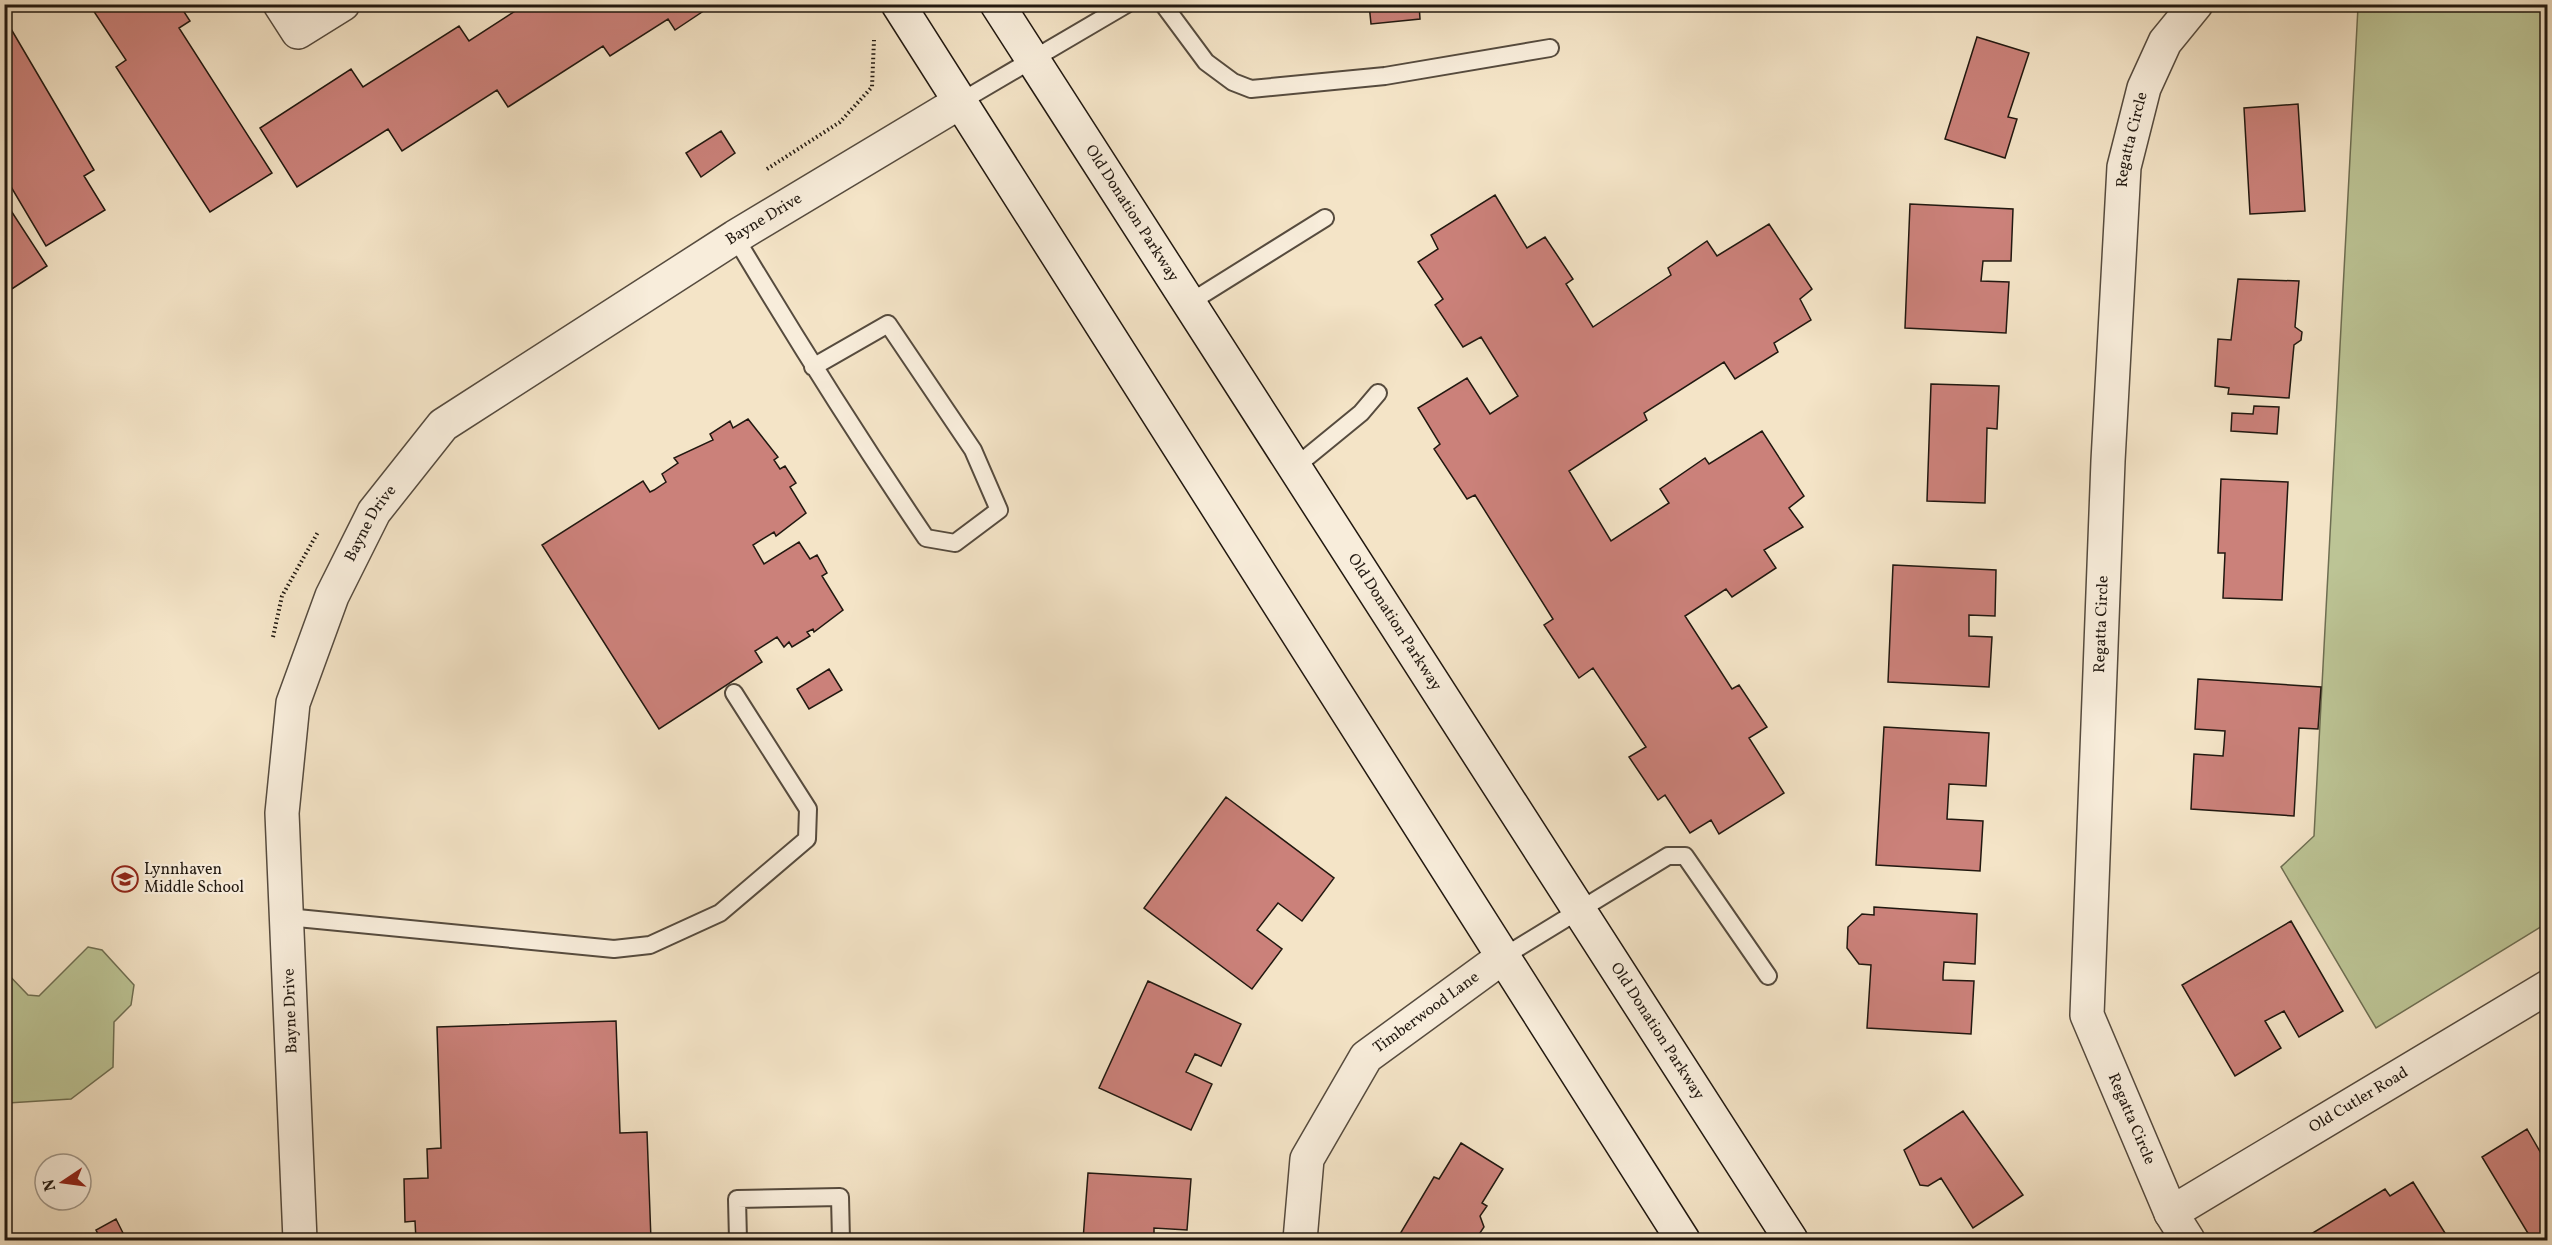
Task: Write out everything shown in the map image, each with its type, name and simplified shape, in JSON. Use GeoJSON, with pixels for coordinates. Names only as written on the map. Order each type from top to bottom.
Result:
{"type":"FeatureCollection","features":[{"type":"Feature","properties":{"kind":"street"},"geometry":{"type":"LineString","coordinates":[[280,4],[298,32],[343,4]]}},
{"type":"Feature","properties":{"kind":"street"},"geometry":{"type":"LineString","coordinates":[[898,4],[1683,1240]]}},
{"type":"Feature","properties":{"kind":"street","name":"Old Donation Parkway"},"geometry":{"type":"LineString","coordinates":[[997,4],[1791,1240]]}},
{"type":"Feature","properties":{"kind":"street","name":"Regatta Circle"},"geometry":{"type":"LineString","coordinates":[[2188,1240],[2171,1213],[2087,1015],[2108,461],[2124,166],[2144,88],[2165,42],[2196,4]]}},
{"type":"Feature","properties":{"kind":"street","name":"Bayne Drive"},"geometry":{"type":"LineString","coordinates":[[300,1240],[282,813],[293,703],[332,596],[374,512],[443,425],[735,237],[960,102]]}},
{"type":"Feature","properties":{"kind":"street","name":"Timberwood Lane"},"geometry":{"type":"LineString","coordinates":[[1300,1240],[1306,1159],[1366,1058],[1503,957]]}},
{"type":"Feature","properties":{"kind":"street","name":"Old Cutler Road"},"geometry":{"type":"LineString","coordinates":[[2171,1213],[2547,987]]}},
{"type":"Feature","properties":{"kind":"lane"},"geometry":{"type":"LineString","coordinates":[[960,102],[1127,4]]}},
{"type":"Feature","properties":{"kind":"lane"},"geometry":{"type":"LineString","coordinates":[[1163,4],[1206,62],[1233,82],[1251,89],[1385,76],[1550,48]]}},
{"type":"Feature","properties":{"kind":"lane"},"geometry":{"type":"LineString","coordinates":[[1189,303],[1326,218]]}},
{"type":"Feature","properties":{"kind":"lane"},"geometry":{"type":"LineString","coordinates":[[735,237],[813,367],[926,538],[955,543],[999,510],[973,450],[888,324],[813,367]]}},
{"type":"Feature","properties":{"kind":"lane"},"geometry":{"type":"LineString","coordinates":[[1295,467],[1361,414],[1378,393]]}},
{"type":"Feature","properties":{"kind":"lane"},"geometry":{"type":"LineString","coordinates":[[287,917],[614,949],[650,945],[720,912],[807,839],[808,809],[734,693]]}},
{"type":"Feature","properties":{"kind":"lane"},"geometry":{"type":"LineString","coordinates":[[1503,957],[1579,908],[1668,856],[1685,856],[1768,976]]}},
{"type":"Feature","properties":{"kind":"lane"},"geometry":{"type":"LineString","coordinates":[[738,1240],[737,1199],[840,1197],[841,1240]]}},
{"type":"Feature","properties":{"kind":"path"},"geometry":{"type":"LineString","coordinates":[[760,174],[840,122],[872,87],[874,37]]}},
{"type":"Feature","properties":{"kind":"path"},"geometry":{"type":"LineString","coordinates":[[273,639],[282,596],[319,530]]}},
{"type":"Feature","properties":{"kind":"green space"},"geometry":{"type":"Polygon","coordinates":[[[2433,4],[2547,5],[2547,923],[2376,1028],[2281,867],[2314,836],[2358,7],[2433,4]]]}},
{"type":"Feature","properties":{"kind":"green space"},"geometry":{"type":"Polygon","coordinates":[[[88,947],[102,950],[134,985],[131,1005],[114,1022],[113,1067],[71,1099],[8,1103],[4,1099],[5,971],[28,995],[39,996],[88,947]]]}},
{"type":"Feature","properties":{"kind":"building"},"geometry":{"type":"Polygon","coordinates":[[[89,4],[179,4],[190,21],[179,28],[272,173],[210,212],[116,67],[126,60],[89,4]]]}},
{"type":"Feature","properties":{"kind":"building"},"geometry":{"type":"Polygon","coordinates":[[[526,4],[706,4],[708,8],[675,30],[668,19],[610,56],[603,46],[508,107],[497,90],[402,151],[388,129],[297,187],[260,128],[351,69],[363,87],[459,26],[469,41],[526,4]]]}},
{"type":"Feature","properties":{"kind":"building"},"geometry":{"type":"Polygon","coordinates":[[[1369,4],[1419,4],[1420,19],[1371,24],[1369,4]]]}},
{"type":"Feature","properties":{"kind":"building"},"geometry":{"type":"Polygon","coordinates":[[[4,17],[94,170],[84,176],[105,210],[46,246],[4,175],[4,17]]]}},
{"type":"Feature","properties":{"kind":"building"},"geometry":{"type":"Polygon","coordinates":[[[1977,37],[2029,53],[2008,117],[2017,119],[2005,158],[1945,139],[1977,37]]]}},
{"type":"Feature","properties":{"kind":"building"},"geometry":{"type":"Polygon","coordinates":[[[2298,104],[2305,211],[2250,214],[2244,108],[2298,104]]]}},
{"type":"Feature","properties":{"kind":"building"},"geometry":{"type":"Polygon","coordinates":[[[721,131],[735,153],[701,177],[686,153],[721,131]]]}},
{"type":"Feature","properties":{"kind":"building"},"geometry":{"type":"Polygon","coordinates":[[[1495,195],[1527,248],[1545,237],[1573,279],[1566,284],[1593,327],[1671,275],[1668,268],[1707,241],[1717,256],[1769,224],[1812,289],[1800,299],[1811,320],[1774,343],[1778,352],[1735,379],[1724,362],[1644,413],[1647,420],[1569,471],[1611,541],[1669,503],[1660,489],[1705,458],[1709,464],[1762,431],[1804,496],[1789,508],[1803,527],[1764,550],[1776,568],[1732,597],[1726,589],[1685,616],[1732,689],[1739,685],[1767,727],[1749,738],[1784,793],[1719,834],[1711,820],[1690,833],[1665,795],[1658,800],[1629,757],[1646,747],[1593,668],[1579,678],[1544,625],[1553,619],[1475,495],[1467,499],[1434,449],[1440,444],[1418,408],[1467,378],[1490,414],[1518,396],[1481,337],[1463,347],[1435,305],[1443,299],[1418,262],[1438,249],[1431,235],[1495,195]]]}},
{"type":"Feature","properties":{"kind":"building"},"geometry":{"type":"Polygon","coordinates":[[[6,203],[47,266],[4,294],[4,204],[6,203]]]}},
{"type":"Feature","properties":{"kind":"building"},"geometry":{"type":"Polygon","coordinates":[[[1910,204],[2013,209],[2011,261],[1983,261],[1981,281],[2009,282],[2006,333],[1905,328],[1910,204]]]}},
{"type":"Feature","properties":{"kind":"building"},"geometry":{"type":"Polygon","coordinates":[[[2238,279],[2299,281],[2295,327],[2302,332],[2301,340],[2294,345],[2289,398],[2228,394],[2229,388],[2215,386],[2218,339],[2231,340],[2238,279]]]}},
{"type":"Feature","properties":{"kind":"building"},"geometry":{"type":"Polygon","coordinates":[[[1931,384],[1999,386],[1997,429],[1987,428],[1985,503],[1927,501],[1931,384]]]}},
{"type":"Feature","properties":{"kind":"building"},"geometry":{"type":"Polygon","coordinates":[[[2254,406],[2279,407],[2277,434],[2231,431],[2232,413],[2253,414],[2254,406]]]}},
{"type":"Feature","properties":{"kind":"building"},"geometry":{"type":"Polygon","coordinates":[[[748,419],[778,457],[774,460],[780,469],[785,466],[796,483],[790,487],[806,513],[776,536],[774,532],[753,545],[764,564],[799,542],[810,559],[817,555],[827,573],[822,576],[843,610],[814,632],[813,629],[807,632],[810,636],[792,647],[789,642],[784,647],[777,637],[755,651],[762,662],[659,729],[542,545],[643,481],[650,492],[654,490],[666,482],[662,474],[678,463],[674,458],[713,440],[710,434],[730,421],[733,428],[748,419]]]}},
{"type":"Feature","properties":{"kind":"building"},"geometry":{"type":"Polygon","coordinates":[[[2221,479],[2288,482],[2282,600],[2223,598],[2225,553],[2218,553],[2221,479]]]}},
{"type":"Feature","properties":{"kind":"building"},"geometry":{"type":"Polygon","coordinates":[[[1893,565],[1996,570],[1995,616],[1969,615],[1969,636],[1992,637],[1989,687],[1888,682],[1893,565]]]}},
{"type":"Feature","properties":{"kind":"building"},"geometry":{"type":"Polygon","coordinates":[[[829,669],[842,690],[809,709],[797,689],[829,669]]]}},
{"type":"Feature","properties":{"kind":"building"},"geometry":{"type":"Polygon","coordinates":[[[2198,679],[2321,687],[2318,729],[2299,728],[2294,816],[2191,809],[2194,754],[2223,756],[2225,731],[2195,729],[2198,679]]]}},
{"type":"Feature","properties":{"kind":"building"},"geometry":{"type":"Polygon","coordinates":[[[1884,727],[1989,733],[1986,786],[1949,784],[1947,819],[1983,821],[1980,871],[1876,865],[1884,727]]]}},
{"type":"Feature","properties":{"kind":"building"},"geometry":{"type":"Polygon","coordinates":[[[1226,797],[1334,878],[1302,921],[1278,903],[1257,930],[1282,949],[1252,989],[1144,908],[1226,797]]]}},
{"type":"Feature","properties":{"kind":"building"},"geometry":{"type":"Polygon","coordinates":[[[1874,907],[1977,914],[1975,964],[1944,962],[1943,976],[1943,980],[1974,981],[1971,1034],[1867,1028],[1871,965],[1859,964],[1847,948],[1848,927],[1862,914],[1874,915],[1874,907]]]}},
{"type":"Feature","properties":{"kind":"building"},"geometry":{"type":"Polygon","coordinates":[[[2291,921],[2343,1011],[2299,1037],[2284,1011],[2265,1021],[2281,1048],[2235,1076],[2182,985],[2291,921]]]}},
{"type":"Feature","properties":{"kind":"building"},"geometry":{"type":"Polygon","coordinates":[[[1148,981],[1241,1024],[1221,1066],[1195,1054],[1186,1072],[1212,1084],[1191,1130],[1099,1088],[1148,981]]]}},
{"type":"Feature","properties":{"kind":"building"},"geometry":{"type":"Polygon","coordinates":[[[616,1021],[620,1133],[647,1132],[651,1240],[416,1240],[415,1221],[405,1222],[404,1179],[428,1178],[427,1149],[441,1148],[437,1027],[616,1021]]]}},
{"type":"Feature","properties":{"kind":"building"},"geometry":{"type":"Polygon","coordinates":[[[1963,1111],[2023,1195],[1973,1228],[1941,1178],[1928,1186],[1920,1185],[1904,1150],[1963,1111]]]}},
{"type":"Feature","properties":{"kind":"building"},"geometry":{"type":"Polygon","coordinates":[[[2527,1129],[2542,1155],[2548,1152],[2548,1236],[2540,1240],[2532,1240],[2482,1157],[2527,1129]]]}},
{"type":"Feature","properties":{"kind":"building"},"geometry":{"type":"Polygon","coordinates":[[[1461,1143],[1503,1169],[1482,1203],[1487,1206],[1480,1216],[1484,1227],[1476,1239],[1397,1239],[1434,1177],[1439,1179],[1461,1143]]]}},
{"type":"Feature","properties":{"kind":"building"},"geometry":{"type":"Polygon","coordinates":[[[1088,1173],[1191,1179],[1187,1230],[1154,1228],[1154,1240],[1083,1240],[1088,1173]]]}},
{"type":"Feature","properties":{"kind":"building"},"geometry":{"type":"Polygon","coordinates":[[[2413,1182],[2445,1233],[2432,1240],[2315,1240],[2311,1234],[2385,1189],[2390,1196],[2413,1182]]]}},
{"type":"Feature","properties":{"kind":"building"},"geometry":{"type":"Polygon","coordinates":[[[116,1219],[126,1239],[101,1240],[96,1230],[116,1219]]]}},
{"type":"Feature","properties":{"kind":"place","name":"Lynnhaven Middle School"},"geometry":{"type":"Point","coordinates":[125,879]}}]}
